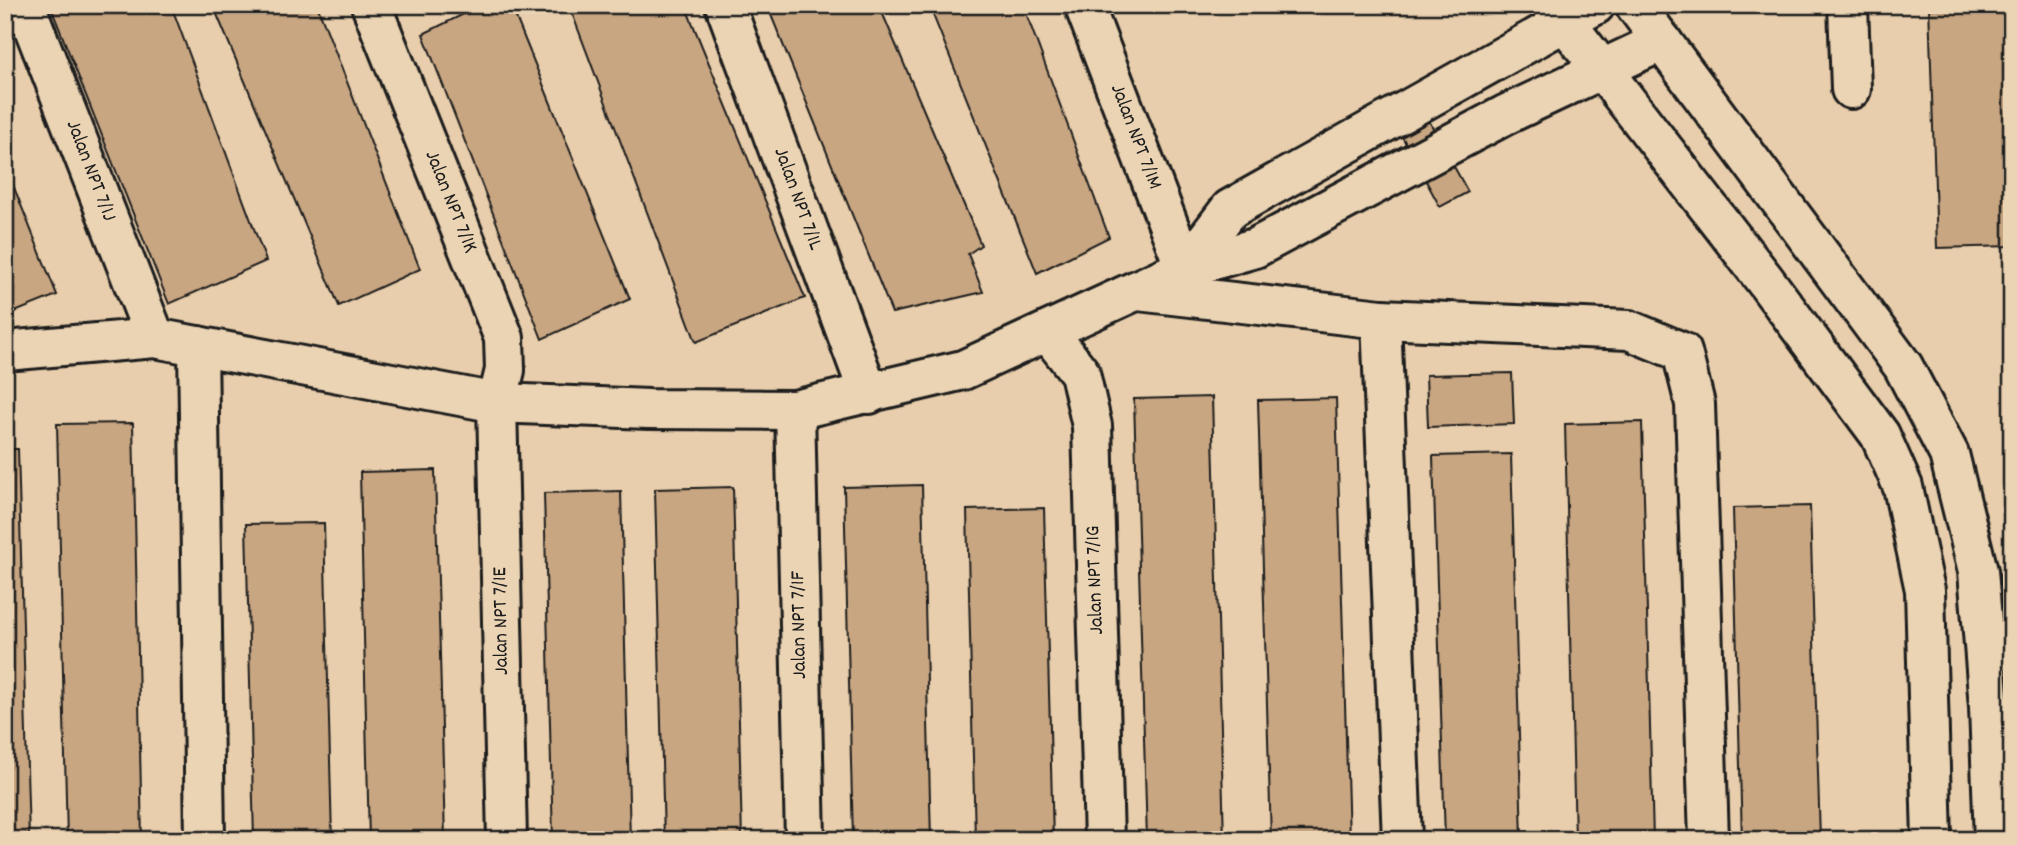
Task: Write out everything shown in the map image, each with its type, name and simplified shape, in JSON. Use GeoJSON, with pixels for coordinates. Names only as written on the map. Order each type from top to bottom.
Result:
{"type":"FeatureCollection","features":[{"type":"Feature","properties":{"kind":"street","name":"Jalan NPT 7/1J"},"geometry":{"type":"LineString","coordinates":[[25,5],[155,338]]}},
{"type":"Feature","properties":{"kind":"street","name":"Jalan NPT 7/1K"},"geometry":{"type":"LineString","coordinates":[[371,5],[504,338],[505,370],[497,403]]}},
{"type":"Feature","properties":{"kind":"street","name":"Jalan NPT 7/1L"},"geometry":{"type":"LineString","coordinates":[[725,5],[869,394]]}},
{"type":"Feature","properties":{"kind":"street","name":"Jalan NPT 7/1M"},"geometry":{"type":"LineString","coordinates":[[1084,5],[1185,268]]}},
{"type":"Feature","properties":{"kind":"street"},"geometry":{"type":"LineString","coordinates":[[1635,5],[1903,366],[1949,454],[1978,571],[1989,707],[1994,840]]}},
{"type":"Feature","properties":{"kind":"street"},"geometry":{"type":"LineString","coordinates":[[1848,5],[1851,89]]}},
{"type":"Feature","properties":{"kind":"street"},"geometry":{"type":"LineString","coordinates":[[1185,268],[1230,209],[1570,10],[1601,70],[1764,279],[1880,435],[1903,487],[1925,590],[1932,840]]}},
{"type":"Feature","properties":{"kind":"street"},"geometry":{"type":"LineString","coordinates":[[5,351],[155,338],[497,403],[649,409],[795,410],[963,370],[1185,268],[1255,248],[1505,115],[1662,41]]}},
{"type":"Feature","properties":{"kind":"street"},"geometry":{"type":"LineString","coordinates":[[1138,291],[1381,319],[1629,330],[1682,352],[1695,404],[1709,840]]}},
{"type":"Feature","properties":{"kind":"street"},"geometry":{"type":"LineString","coordinates":[[1381,319],[1402,840]]}},
{"type":"Feature","properties":{"kind":"street","name":"Jalan NPT 7/1G"},"geometry":{"type":"LineString","coordinates":[[1048,332],[1080,373],[1092,426],[1104,840]]}},
{"type":"Feature","properties":{"kind":"street"},"geometry":{"type":"LineString","coordinates":[[198,346],[205,840]]}},
{"type":"Feature","properties":{"kind":"street","name":"Jalan NPT 7/1E"},"geometry":{"type":"LineString","coordinates":[[497,403],[507,840]]}},
{"type":"Feature","properties":{"kind":"street","name":"Jalan NPT 7/1F"},"geometry":{"type":"LineString","coordinates":[[795,410],[805,840]]}},
{"type":"Feature","properties":{"kind":"building"},"geometry":{"type":"Polygon","coordinates":[[[50,5],[171,5],[266,261],[169,304],[50,5]]]}},
{"type":"Feature","properties":{"kind":"building"},"geometry":{"type":"Polygon","coordinates":[[[213,5],[317,5],[420,269],[339,306],[213,5]]]}},
{"type":"Feature","properties":{"kind":"building"},"geometry":{"type":"Polygon","coordinates":[[[482,5],[511,5],[630,299],[542,339],[423,34],[482,5]]]}},
{"type":"Feature","properties":{"kind":"building"},"geometry":{"type":"Polygon","coordinates":[[[569,5],[685,5],[805,298],[696,342],[569,5]]]}},
{"type":"Feature","properties":{"kind":"building"},"geometry":{"type":"Polygon","coordinates":[[[767,5],[879,5],[981,245],[968,254],[983,292],[892,313],[767,5]]]}},
{"type":"Feature","properties":{"kind":"building"},"geometry":{"type":"Polygon","coordinates":[[[929,5],[1023,5],[1109,237],[1037,273],[929,5]]]}},
{"type":"Feature","properties":{"kind":"building"},"geometry":{"type":"Polygon","coordinates":[[[1929,5],[2006,5],[2012,246],[1937,248],[1929,5]]]}},
{"type":"Feature","properties":{"kind":"building"},"geometry":{"type":"Polygon","coordinates":[[[1411,88],[1468,192],[1440,207],[1384,103],[1411,88]]]}},
{"type":"Feature","properties":{"kind":"building"},"geometry":{"type":"Polygon","coordinates":[[[5,165],[57,295],[5,316],[5,165]]]}},
{"type":"Feature","properties":{"kind":"building"},"geometry":{"type":"Polygon","coordinates":[[[1512,373],[1514,424],[1428,427],[1426,375],[1512,373]]]}},
{"type":"Feature","properties":{"kind":"building"},"geometry":{"type":"Polygon","coordinates":[[[1212,397],[1224,840],[1147,840],[1134,399],[1212,397]]]}},
{"type":"Feature","properties":{"kind":"building"},"geometry":{"type":"Polygon","coordinates":[[[1336,398],[1349,840],[1271,840],[1258,400],[1336,398]]]}},
{"type":"Feature","properties":{"kind":"building"},"geometry":{"type":"Polygon","coordinates":[[[1642,422],[1653,840],[1575,840],[1565,424],[1642,422]]]}},
{"type":"Feature","properties":{"kind":"building"},"geometry":{"type":"Polygon","coordinates":[[[133,423],[142,840],[67,840],[57,424],[133,423]]]}},
{"type":"Feature","properties":{"kind":"building"},"geometry":{"type":"Polygon","coordinates":[[[5,449],[18,449],[29,840],[5,840],[5,449]]]}},
{"type":"Feature","properties":{"kind":"building"},"geometry":{"type":"Polygon","coordinates":[[[1511,454],[1522,840],[1445,840],[1433,456],[1511,454]]]}},
{"type":"Feature","properties":{"kind":"building"},"geometry":{"type":"Polygon","coordinates":[[[435,470],[445,840],[369,840],[360,472],[435,470]]]}},
{"type":"Feature","properties":{"kind":"building"},"geometry":{"type":"Polygon","coordinates":[[[922,485],[931,840],[853,840],[844,487],[922,485]]]}},
{"type":"Feature","properties":{"kind":"building"},"geometry":{"type":"Polygon","coordinates":[[[733,487],[742,840],[664,840],[655,489],[733,487]]]}},
{"type":"Feature","properties":{"kind":"building"},"geometry":{"type":"Polygon","coordinates":[[[621,491],[630,840],[553,840],[544,493],[621,491]]]}},
{"type":"Feature","properties":{"kind":"building"},"geometry":{"type":"Polygon","coordinates":[[[1810,506],[1820,840],[1742,840],[1733,508],[1810,506]]]}},
{"type":"Feature","properties":{"kind":"building"},"geometry":{"type":"Polygon","coordinates":[[[1044,508],[1053,840],[975,840],[967,510],[1044,508]]]}},
{"type":"Feature","properties":{"kind":"building"},"geometry":{"type":"Polygon","coordinates":[[[324,523],[332,840],[254,840],[246,524],[324,523]]]}}]}
